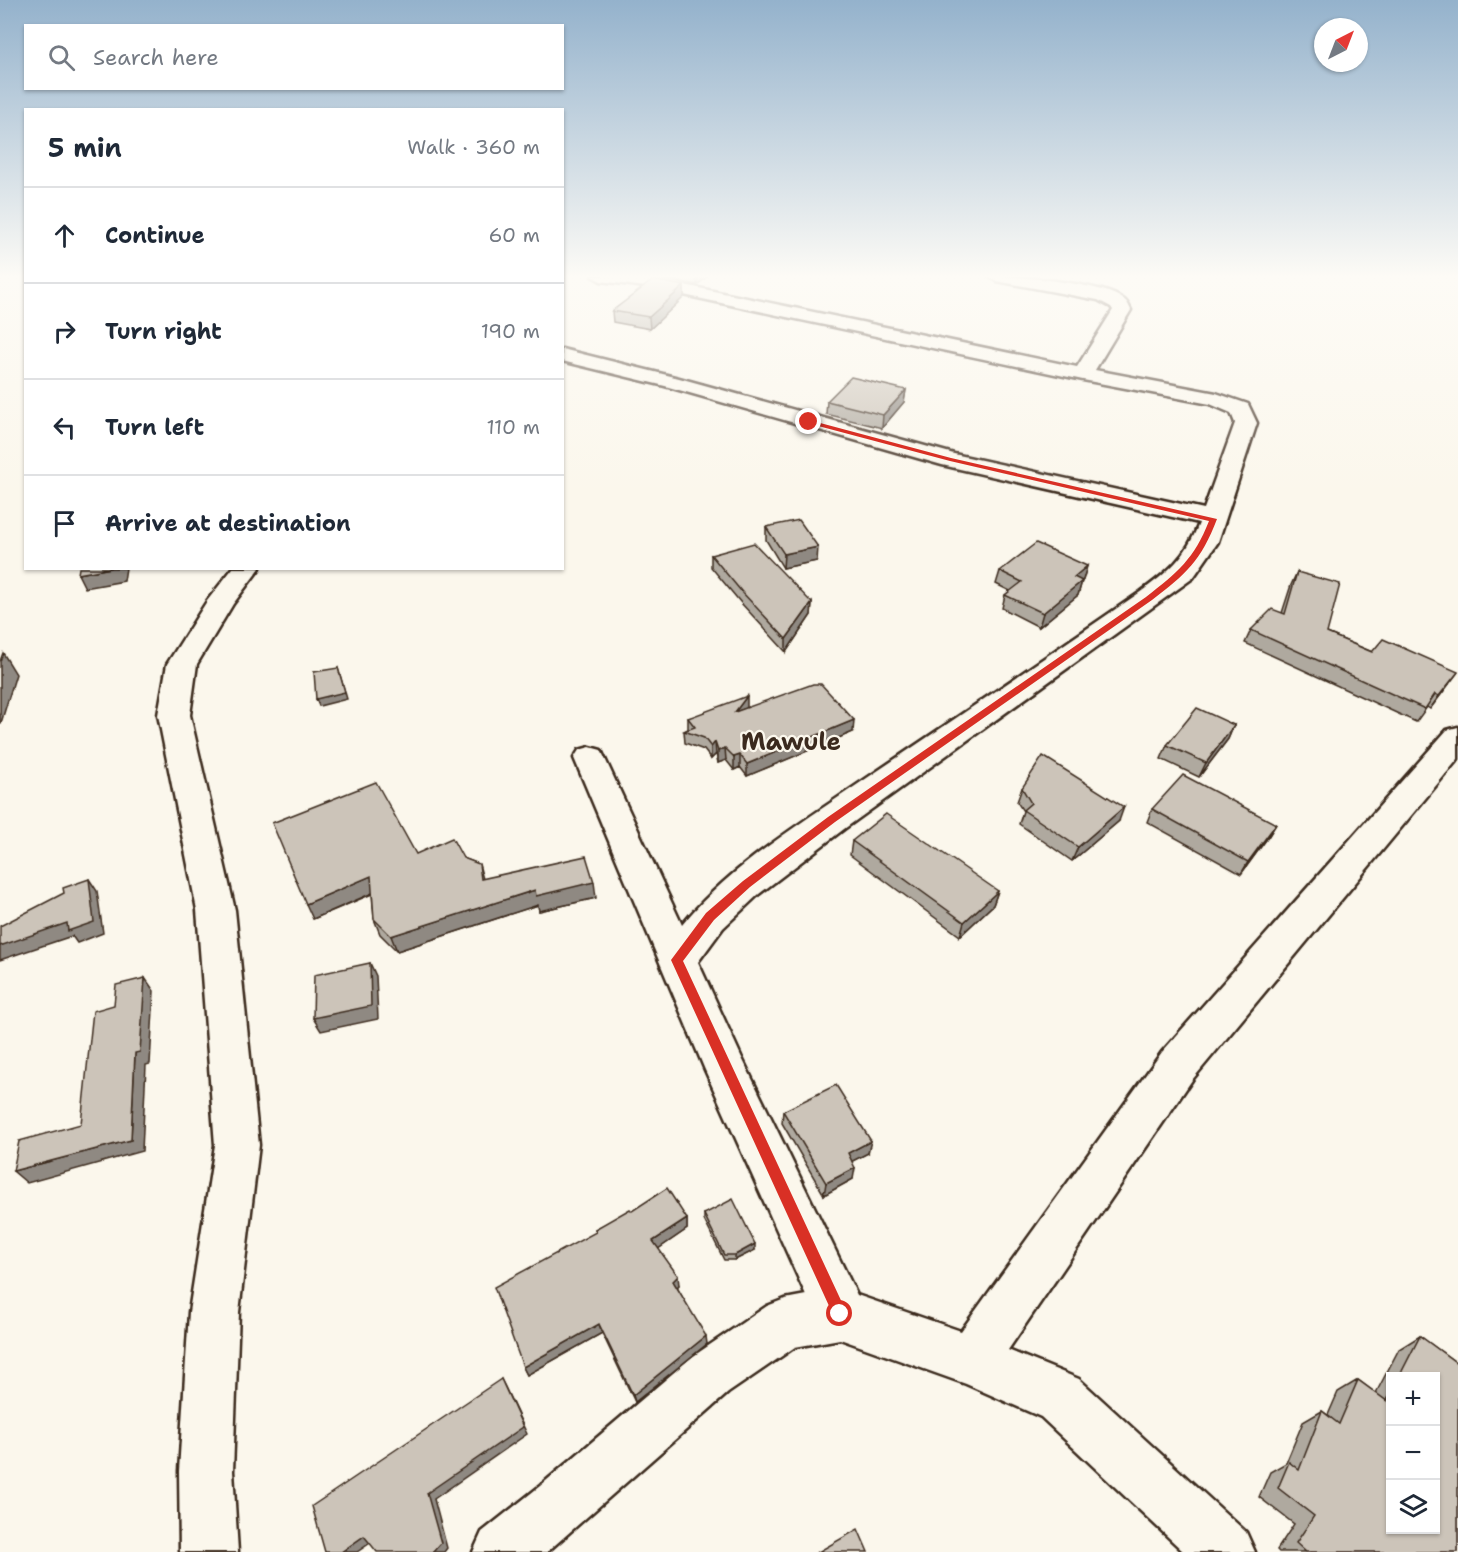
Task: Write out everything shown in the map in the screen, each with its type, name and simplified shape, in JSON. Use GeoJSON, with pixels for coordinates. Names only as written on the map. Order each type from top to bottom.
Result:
{"type":"FeatureCollection","features":[{"type":"Feature","properties":{"kind":"street"},"geometry":{"type":"LineString","coordinates":[[677,960],[710,917],[747,884],[832,820],[1149,599],[1184,572],[1205,542],[1246,423],[1240,409],[1216,399],[963,348]]}},
{"type":"Feature","properties":{"kind":"street"},"geometry":{"type":"LineString","coordinates":[[1083,374],[1099,348]]}},
{"type":"Feature","properties":{"kind":"street"},"geometry":{"type":"LineString","coordinates":[[564,356],[672,382],[950,459],[1213,519]]}},
{"type":"Feature","properties":{"kind":"street"},"geometry":{"type":"LineString","coordinates":[[209,1552],[206,1471],[214,1312],[237,1145],[216,910],[174,715],[182,664],[221,600],[245,570]]}},
{"type":"Feature","properties":{"kind":"street"},"geometry":{"type":"LineString","coordinates":[[971,1360],[1177,1066],[1458,738]]}},
{"type":"Feature","properties":{"kind":"street"},"geometry":{"type":"LineString","coordinates":[[590,758],[677,960],[840,1314]]}},
{"type":"Feature","properties":{"kind":"street"},"geometry":{"type":"LineString","coordinates":[[502,1552],[560,1506],[710,1375],[785,1324],[840,1314],[971,1360],[1060,1398],[1226,1552]]}},
{"type":"Feature","properties":{"kind":"building"},"geometry":{"type":"Polygon","coordinates":[[[851,377],[906,390],[883,415],[827,401],[851,377]]]}},
{"type":"Feature","properties":{"kind":"building"},"geometry":{"type":"Polygon","coordinates":[[[799,520],[818,547],[784,554],[766,527],[799,520]]]}},
{"type":"Feature","properties":{"kind":"building"},"geometry":{"type":"Polygon","coordinates":[[[754,543],[812,603],[786,639],[711,555],[754,543]]]}},
{"type":"Feature","properties":{"kind":"building"},"geometry":{"type":"Polygon","coordinates":[[[1036,543],[1087,566],[1074,577],[1082,581],[1043,613],[1005,595],[1022,582],[1000,571],[1036,543]]]}},
{"type":"Feature","properties":{"kind":"building"},"geometry":{"type":"Polygon","coordinates":[[[79,570],[100,570],[78,574],[79,570]]]}},
{"type":"Feature","properties":{"kind":"building"},"geometry":{"type":"Polygon","coordinates":[[[1297,572],[1340,584],[1327,633],[1372,652],[1383,639],[1458,672],[1439,696],[1435,694],[1425,709],[1251,630],[1272,609],[1285,614],[1297,572]]]}},
{"type":"Feature","properties":{"kind":"building"},"geometry":{"type":"Polygon","coordinates":[[[338,668],[345,692],[316,699],[314,672],[338,668]]]}},
{"type":"Feature","properties":{"kind":"building"},"geometry":{"type":"Polygon","coordinates":[[[813,684],[821,684],[854,720],[747,764],[740,755],[734,757],[725,748],[718,751],[715,742],[711,747],[704,738],[684,731],[695,727],[688,718],[747,696],[735,712],[813,684]]]}},
{"type":"Feature","properties":{"kind":"building"},"geometry":{"type":"Polygon","coordinates":[[[1197,708],[1234,725],[1206,763],[1167,745],[1197,708]]]}},
{"type":"Feature","properties":{"kind":"building"},"geometry":{"type":"Polygon","coordinates":[[[1043,756],[1124,807],[1078,847],[1023,810],[1031,803],[1022,788],[1043,756]]]}},
{"type":"Feature","properties":{"kind":"building"},"geometry":{"type":"Polygon","coordinates":[[[1183,775],[1276,824],[1248,862],[1152,809],[1183,775]]]}},
{"type":"Feature","properties":{"kind":"building"},"geometry":{"type":"Polygon","coordinates":[[[376,782],[416,854],[452,838],[463,858],[479,864],[481,879],[586,856],[594,882],[536,896],[535,890],[391,936],[374,919],[371,876],[306,904],[272,823],[376,782]]]}},
{"type":"Feature","properties":{"kind":"building"},"geometry":{"type":"Polygon","coordinates":[[[886,814],[998,891],[964,922],[852,841],[886,814]]]}},
{"type":"Feature","properties":{"kind":"building"},"geometry":{"type":"Polygon","coordinates":[[[89,879],[94,922],[68,931],[67,923],[0,946],[0,926],[64,893],[63,888],[89,879]]]}},
{"type":"Feature","properties":{"kind":"building"},"geometry":{"type":"Polygon","coordinates":[[[370,963],[371,1006],[313,1018],[314,975],[370,963]]]}},
{"type":"Feature","properties":{"kind":"building"},"geometry":{"type":"Polygon","coordinates":[[[145,978],[140,1052],[135,1053],[131,1140],[13,1171],[19,1141],[81,1124],[93,1011],[114,1005],[116,985],[145,978]]]}},
{"type":"Feature","properties":{"kind":"building"},"geometry":{"type":"Polygon","coordinates":[[[836,1085],[871,1141],[848,1153],[855,1168],[826,1183],[783,1111],[836,1085]]]}},
{"type":"Feature","properties":{"kind":"building"},"geometry":{"type":"Polygon","coordinates":[[[667,1188],[687,1219],[653,1241],[678,1276],[673,1281],[706,1336],[633,1395],[599,1324],[523,1367],[494,1287],[596,1232],[595,1229],[630,1209],[632,1211],[667,1188]]]}},
{"type":"Feature","properties":{"kind":"building"},"geometry":{"type":"Polygon","coordinates":[[[733,1199],[755,1244],[735,1255],[724,1255],[704,1214],[733,1199]]]}},
{"type":"Feature","properties":{"kind":"building"},"geometry":{"type":"Polygon","coordinates":[[[1420,1336],[1458,1364],[1458,1552],[1306,1552],[1296,1543],[1314,1516],[1278,1488],[1289,1462],[1299,1470],[1322,1411],[1339,1424],[1358,1380],[1386,1400],[1386,1534],[1440,1534],[1440,1372],[1402,1372],[1420,1336]]]}},
{"type":"Feature","properties":{"kind":"building"},"geometry":{"type":"Polygon","coordinates":[[[501,1379],[523,1427],[427,1493],[441,1543],[433,1552],[377,1552],[364,1536],[341,1552],[325,1552],[312,1506],[501,1379]]]}},
{"type":"Feature","properties":{"kind":"building"},"geometry":{"type":"Polygon","coordinates":[[[858,1529],[868,1552],[818,1552],[858,1529]]]}},
{"type":"Feature","properties":{"kind":"district","name":"Mawule"},"geometry":{"type":"Point","coordinates":[791,742]}},
{"type":"Feature","properties":{"kind":"route"},"geometry":{"type":"LineString","coordinates":[[809,422],[950,459],[1213,519],[1205,542],[1184,572],[1149,599],[832,820],[747,884],[710,917],[677,960],[840,1314]]}}]}
